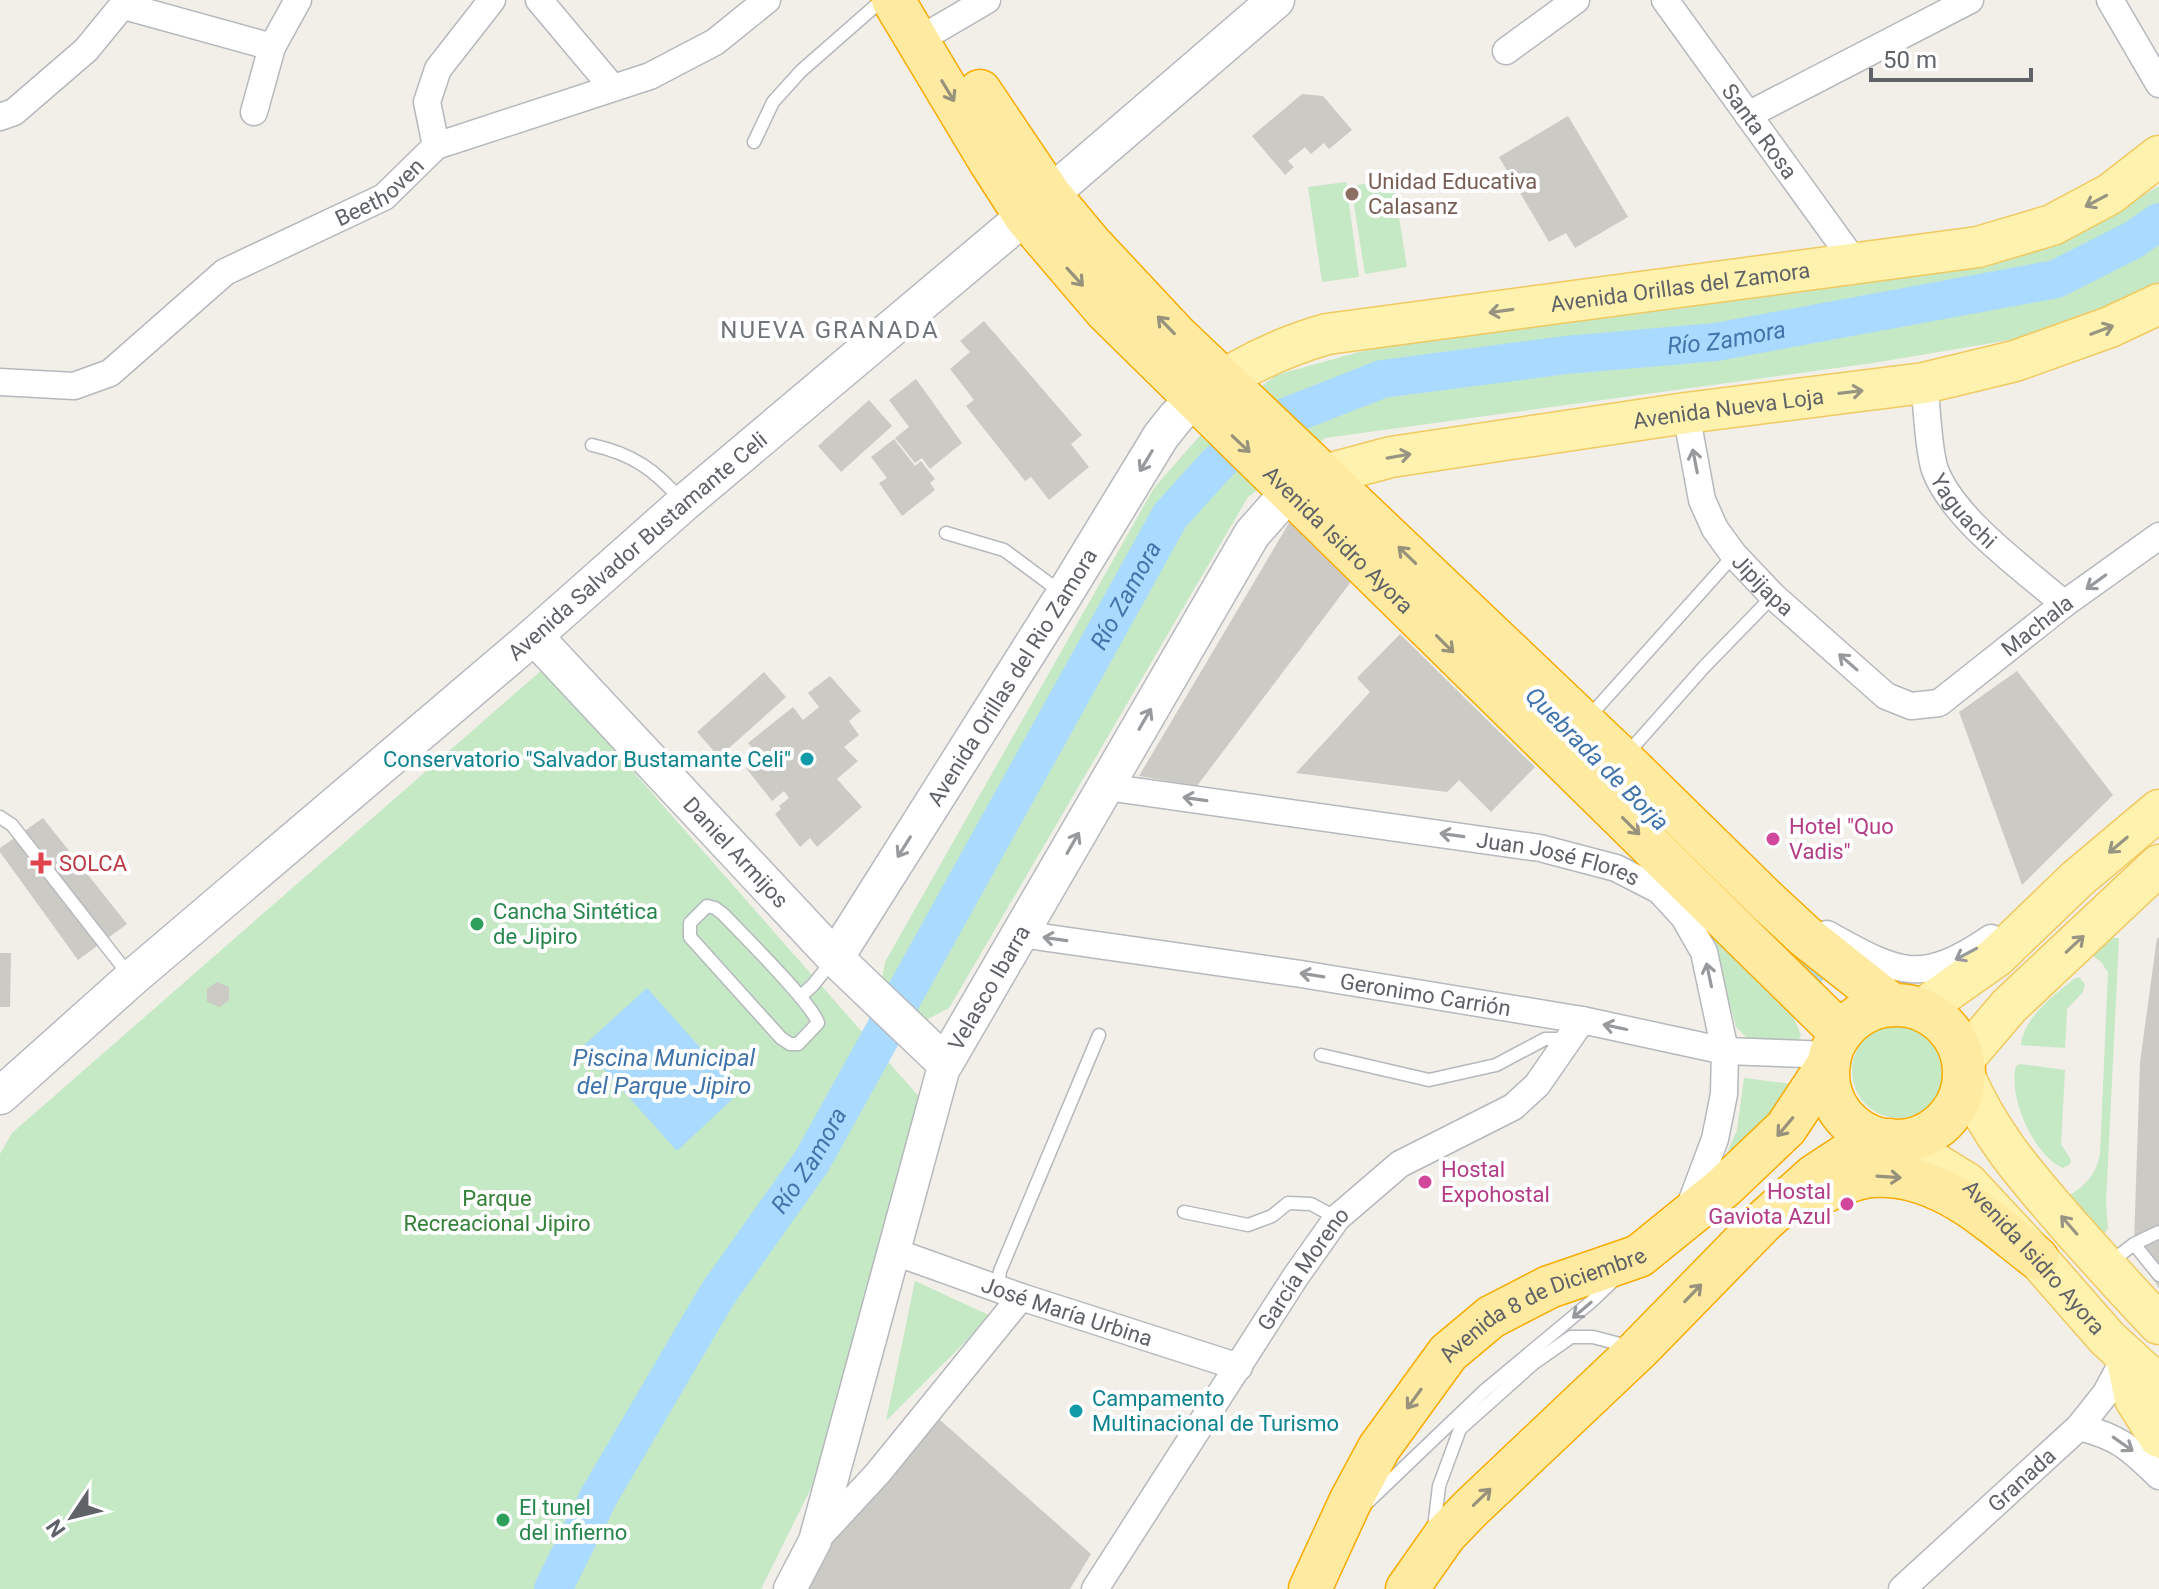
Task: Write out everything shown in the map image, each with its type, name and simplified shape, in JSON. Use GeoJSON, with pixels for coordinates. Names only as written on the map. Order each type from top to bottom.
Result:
{"type":"FeatureCollection","features":[{"type":"Feature","properties":{"kind":"highway","name":"Avenida Isidro Ayora"},"geometry":{"type":"LineString","coordinates":[[893,0],[929,23],[1038,206],[1106,311],[1212,394],[1300,476],[1583,723],[1817,946],[1907,1007]]}},
{"type":"Feature","properties":{"kind":"highway","name":"Avenida Isidro Ayora"},"geometry":{"type":"LineString","coordinates":[[1300,476],[1834,1051]]}},
{"type":"Feature","properties":{"kind":"highway"},"geometry":{"type":"LineString","coordinates":[[1407,1589],[1430,1555],[1470,1509],[1639,1349],[1764,1221],[1831,1163],[1852,1151],[1928,1133],[1945,1121],[1961,1095],[1964,1067],[1957,1042],[1946,1026],[1907,1007],[1868,1010],[1849,1024],[1834,1051],[1829,1075],[1834,1099],[1847,1119],[1866,1134],[1894,1140]]}},
{"type":"Feature","properties":{"kind":"highway","name":"Avenida 8 de Diciembre"},"geometry":{"type":"LineString","coordinates":[[1310,1589],[1379,1448],[1448,1353],[1491,1317],[1549,1287],[1639,1256],[1724,1187],[1786,1128],[1834,1051]]}},
{"type":"Feature","properties":{"kind":"highway"},"geometry":{"type":"LineString","coordinates":[[1764,1221],[1842,1184],[1872,1176],[1904,1178],[1939,1188],[1975,1210],[2037,1258]]}},
{"type":"Feature","properties":{"kind":"main road","name":"Avenida Salvador Bustamante Celi"},"geometry":{"type":"LineString","coordinates":[[0,1096],[132,978],[534,636],[684,503],[1038,206],[1276,0]]}},
{"type":"Feature","properties":{"kind":"main road","name":"Avenida Orillas del Zamora"},"geometry":{"type":"LineString","coordinates":[[1212,394],[1290,345],[1327,334],[1978,247],[2052,225],[2110,194],[2159,156]]}},
{"type":"Feature","properties":{"kind":"main road","name":"Avenida Nueva Loja"},"geometry":{"type":"LineString","coordinates":[[1300,476],[1391,457],[1686,413],[1924,383],[2015,361],[2110,327],[2159,304]]}},
{"type":"Feature","properties":{"kind":"main road","name":"Avenida Orillas del Rio Zamora"},"geometry":{"type":"LineString","coordinates":[[835,958],[1161,436],[1177,416],[1212,394]]}},
{"type":"Feature","properties":{"kind":"main road","name":"Velasco Ibarra"},"geometry":{"type":"LineString","coordinates":[[945,1063],[1252,534],[1300,476]]}},
{"type":"Feature","properties":{"kind":"main road","name":"Daniel Armijos"},"geometry":{"type":"LineString","coordinates":[[534,636],[835,958],[945,1063]]}},
{"type":"Feature","properties":{"kind":"main road"},"geometry":{"type":"LineString","coordinates":[[1907,1007],[1996,957],[2077,879],[2159,810]]}},
{"type":"Feature","properties":{"kind":"main road"},"geometry":{"type":"LineString","coordinates":[[2159,865],[2009,1006],[1964,1067],[1979,1109],[2002,1145],[2120,1255],[2159,1324]]}},
{"type":"Feature","properties":{"kind":"main road","name":"Avenida Isidro Ayora"},"geometry":{"type":"LineString","coordinates":[[1894,1140],[1967,1183],[2126,1356],[2159,1386]]}},
{"type":"Feature","properties":{"kind":"main road"},"geometry":{"type":"LineString","coordinates":[[2126,1356],[2135,1399],[2159,1437]]}},
{"type":"Feature","properties":{"kind":"street"},"geometry":{"type":"LineString","coordinates":[[254,112],[272,47],[298,0]]}},
{"type":"Feature","properties":{"kind":"street"},"geometry":{"type":"LineString","coordinates":[[436,146],[427,102],[438,69],[492,0]]}},
{"type":"Feature","properties":{"kind":"street"},"geometry":{"type":"LineString","coordinates":[[539,0],[612,87]]}},
{"type":"Feature","properties":{"kind":"street"},"geometry":{"type":"LineString","coordinates":[[929,23],[987,0]]}},
{"type":"Feature","properties":{"kind":"street"},"geometry":{"type":"LineString","coordinates":[[1506,51],[1576,0]]}},
{"type":"Feature","properties":{"kind":"street","name":"Santa Rosa"},"geometry":{"type":"LineString","coordinates":[[1665,0],[1856,264]]}},
{"type":"Feature","properties":{"kind":"street"},"geometry":{"type":"LineString","coordinates":[[1748,115],[1970,0]]}},
{"type":"Feature","properties":{"kind":"street"},"geometry":{"type":"LineString","coordinates":[[2110,0],[2159,84]]}},
{"type":"Feature","properties":{"kind":"street"},"geometry":{"type":"LineString","coordinates":[[0,117],[14,112],[86,50],[126,3],[272,47]]}},
{"type":"Feature","properties":{"kind":"street","name":"Beethoven"},"geometry":{"type":"LineString","coordinates":[[0,382],[74,386],[110,373],[225,272],[384,197],[436,146],[650,76],[715,42],[750,5]]}},
{"type":"Feature","properties":{"kind":"street","name":"Yaguachi"},"geometry":{"type":"LineString","coordinates":[[1924,383],[1935,469],[1949,493],[1966,519],[2064,604]]}},
{"type":"Feature","properties":{"kind":"street","name":"Jipijapa"},"geometry":{"type":"LineString","coordinates":[[1686,413],[1702,500],[1715,529],[1734,555],[1773,596],[1886,696],[1911,706]]}},
{"type":"Feature","properties":{"kind":"street","name":"Machala"},"geometry":{"type":"LineString","coordinates":[[1911,706],[1939,703],[2064,604],[2159,536]]}},
{"type":"Feature","properties":{"kind":"street","name":"Juan José Flores"},"geometry":{"type":"LineString","coordinates":[[1106,787],[1540,848],[1616,868],[1659,890],[1684,917],[1704,952],[1725,1051],[1724,1094],[1715,1139],[1685,1218]]}},
{"type":"Feature","properties":{"kind":"street"},"geometry":{"type":"LineString","coordinates":[[1766,900],[1883,964],[1909,970],[1936,968],[1967,955],[2077,879]]}},
{"type":"Feature","properties":{"kind":"street","name":"Geronimo Carrión"},"geometry":{"type":"LineString","coordinates":[[1020,934],[1301,974],[1576,1029],[1725,1051],[1834,1051]]}},
{"type":"Feature","properties":{"kind":"street","name":"García Moreno"},"geometry":{"type":"LineString","coordinates":[[1095,1589],[1296,1276],[1337,1218],[1400,1164],[1513,1107],[1537,1085],[1576,1029]]}},
{"type":"Feature","properties":{"kind":"street","name":"Velasco Ibarra"},"geometry":{"type":"LineString","coordinates":[[790,1589],[815,1541],[945,1063]]}},
{"type":"Feature","properties":{"kind":"street","name":"José María Urbina"},"geometry":{"type":"LineString","coordinates":[[895,1252],[1239,1367]]}},
{"type":"Feature","properties":{"kind":"street","name":"Velasco Ibarra"},"geometry":{"type":"LineString","coordinates":[[815,1541],[878,1473],[1009,1292]]}},
{"type":"Feature","properties":{"kind":"street","name":"Granada"},"geometry":{"type":"LineString","coordinates":[[1902,1589],[2079,1427],[2106,1393],[2126,1356]]}},
{"type":"Feature","properties":{"kind":"street"},"geometry":{"type":"LineString","coordinates":[[2079,1427],[2107,1434],[2127,1446],[2159,1476]]}},
{"type":"Feature","properties":{"kind":"lane"},"geometry":{"type":"LineString","coordinates":[[754,142],[773,102],[782,92],[801,71],[882,0]]}},
{"type":"Feature","properties":{"kind":"lane"},"geometry":{"type":"LineString","coordinates":[[592,445],[619,451],[637,460],[664,480],[684,503]]}},
{"type":"Feature","properties":{"kind":"lane"},"geometry":{"type":"LineString","coordinates":[[946,533],[1004,550],[1064,595]]}},
{"type":"Feature","properties":{"kind":"lane"},"geometry":{"type":"LineString","coordinates":[[1583,723],[1734,555]]}},
{"type":"Feature","properties":{"kind":"lane"},"geometry":{"type":"LineString","coordinates":[[1622,759],[1773,596]]}},
{"type":"Feature","properties":{"kind":"lane"},"geometry":{"type":"LineString","coordinates":[[0,817],[12,825],[132,978]]}},
{"type":"Feature","properties":{"kind":"lane"},"geometry":{"type":"LineString","coordinates":[[707,906],[715,908],[801,996],[818,1023],[798,1044],[790,1044],[690,937],[690,923],[707,906]]}},
{"type":"Feature","properties":{"kind":"lane"},"geometry":{"type":"LineString","coordinates":[[801,996],[835,958]]}},
{"type":"Feature","properties":{"kind":"lane"},"geometry":{"type":"LineString","coordinates":[[1321,1055],[1429,1080],[1496,1065],[1545,1039],[1576,1029]]}},
{"type":"Feature","properties":{"kind":"lane"},"geometry":{"type":"LineString","coordinates":[[1009,1292],[1000,1271],[1099,1035]]}},
{"type":"Feature","properties":{"kind":"lane"},"geometry":{"type":"LineString","coordinates":[[1184,1212],[1248,1225],[1272,1216],[1288,1203],[1311,1204],[1337,1218]]}},
{"type":"Feature","properties":{"kind":"lane"},"geometry":{"type":"LineString","coordinates":[[2120,1255],[2159,1232]]}},
{"type":"Feature","properties":{"kind":"lane"},"geometry":{"type":"LineString","coordinates":[[2120,1255],[2158,1273]]}},
{"type":"Feature","properties":{"kind":"lane"},"geometry":{"type":"LineString","coordinates":[[1430,1555],[1439,1486],[1460,1429],[1534,1363],[1571,1337],[1593,1337],[1639,1349]]}},
{"type":"Feature","properties":{"kind":"green space"},"geometry":{"type":"Polygon","coordinates":[[[1393,180],[1407,267],[1365,274],[1351,186],[1393,180]]]}},
{"type":"Feature","properties":{"kind":"green space"},"geometry":{"type":"Polygon","coordinates":[[[1346,182],[1359,277],[1322,282],[1308,187],[1346,182]]]}},
{"type":"Feature","properties":{"kind":"green space"},"geometry":{"type":"Polygon","coordinates":[[[2159,186],[2159,288],[2046,334],[1873,363],[1325,438],[1248,497],[949,1008],[922,1022],[880,991],[885,962],[1154,488],[1204,431],[1276,375],[1388,344],[2094,224],[2159,186]]]}},
{"type":"Feature","properties":{"kind":"green space","name":"Parque Recreacional Jipiro"},"geometry":{"type":"Polygon","coordinates":[[[543,669],[921,1099],[817,1476],[761,1589],[0,1589],[0,1154],[12,1133],[543,669]]]}},
{"type":"Feature","properties":{"kind":"green space"},"geometry":{"type":"Polygon","coordinates":[[[1691,906],[1789,1007],[1801,1035],[1797,1043],[1749,1040],[1736,1027],[1713,941],[1691,906]]]}},
{"type":"Feature","properties":{"kind":"green space"},"geometry":{"type":"Polygon","coordinates":[[[2108,938],[2119,938],[2106,1203],[2108,1228],[2105,1233],[2089,1220],[2070,1195],[2090,1178],[2100,1155],[2108,972],[2086,950],[2108,938]]]}},
{"type":"Feature","properties":{"kind":"green space"},"geometry":{"type":"Polygon","coordinates":[[[2079,977],[2085,984],[2083,992],[2067,1009],[2065,1048],[2021,1045],[2034,1016],[2079,977]]]}},
{"type":"Feature","properties":{"kind":"green space"},"geometry":{"type":"Polygon","coordinates":[[[1899,1024],[1917,1028],[1932,1038],[1942,1053],[1946,1071],[1942,1089],[1932,1104],[1917,1114],[1899,1118],[1881,1114],[1866,1104],[1856,1089],[1852,1071],[1856,1053],[1866,1038],[1881,1028],[1899,1024]]]}},
{"type":"Feature","properties":{"kind":"green space"},"geometry":{"type":"Polygon","coordinates":[[[2016,1066],[2065,1070],[2061,1144],[2071,1160],[2063,1168],[2042,1151],[2025,1124],[2014,1079],[2016,1066]]]}},
{"type":"Feature","properties":{"kind":"green space"},"geometry":{"type":"Polygon","coordinates":[[[1744,1078],[1793,1084],[1785,1100],[1723,1163],[1737,1130],[1744,1078]]]}},
{"type":"Feature","properties":{"kind":"green space"},"geometry":{"type":"Polygon","coordinates":[[[915,1281],[991,1316],[886,1421],[915,1281]]]}},
{"type":"Feature","properties":{"kind":"water","name":"Piscina Municipal del Parque Jipiro"},"geometry":{"type":"Polygon","coordinates":[[[647,988],[740,1092],[677,1151],[583,1046],[647,988]]]}},
{"type":"Feature","properties":{"kind":"building"},"geometry":{"type":"Polygon","coordinates":[[[1302,94],[1323,96],[1352,130],[1329,149],[1324,143],[1311,154],[1305,147],[1288,161],[1294,167],[1285,175],[1252,136],[1302,94]]]}},
{"type":"Feature","properties":{"kind":"building"},"geometry":{"type":"Polygon","coordinates":[[[1568,116],[1628,217],[1575,248],[1566,233],[1549,242],[1499,157],[1568,116]]]}},
{"type":"Feature","properties":{"kind":"building"},"geometry":{"type":"Polygon","coordinates":[[[984,321],[1082,435],[1071,444],[1089,467],[1049,500],[1031,477],[1025,481],[966,406],[974,400],[950,369],[970,352],[960,341],[984,321]]]}},
{"type":"Feature","properties":{"kind":"building"},"geometry":{"type":"Polygon","coordinates":[[[916,379],[962,443],[930,469],[922,458],[915,463],[895,438],[909,427],[889,400],[916,379]]]}},
{"type":"Feature","properties":{"kind":"building"},"geometry":{"type":"Polygon","coordinates":[[[869,400],[892,426],[841,472],[818,446],[869,400]]]}},
{"type":"Feature","properties":{"kind":"building"},"geometry":{"type":"Polygon","coordinates":[[[894,439],[915,466],[921,461],[935,479],[930,483],[935,490],[902,516],[879,483],[887,478],[871,457],[894,439]]]}},
{"type":"Feature","properties":{"kind":"building"},"geometry":{"type":"Polygon","coordinates":[[[1292,518],[1353,579],[1197,786],[1139,776],[1292,518]]]}},
{"type":"Feature","properties":{"kind":"building"},"geometry":{"type":"Polygon","coordinates":[[[1400,634],[1535,767],[1491,812],[1459,780],[1447,792],[1296,773],[1370,692],[1357,678],[1400,634]]]}},
{"type":"Feature","properties":{"kind":"building"},"geometry":{"type":"Polygon","coordinates":[[[2017,671],[2113,795],[2022,885],[1959,712],[2017,671]]]}},
{"type":"Feature","properties":{"kind":"building","name":"Conservatorio \"Salvador Bustamante Celi\""},"geometry":{"type":"Polygon","coordinates":[[[764,672],[786,697],[719,757],[697,732],[764,672]]]}},
{"type":"Feature","properties":{"kind":"building","name":"Conservatorio \"Salvador Bustamante Celi\""},"geometry":{"type":"Polygon","coordinates":[[[830,676],[861,711],[849,721],[859,735],[844,747],[858,761],[837,779],[862,807],[817,847],[810,838],[800,847],[775,814],[789,798],[784,791],[772,801],[746,768],[760,757],[748,743],[793,707],[803,720],[819,707],[808,693],[830,676]]]}},
{"type":"Feature","properties":{"kind":"building"},"geometry":{"type":"Polygon","coordinates":[[[43,818],[127,924],[78,960],[0,852],[0,848],[43,818]]]}},
{"type":"Feature","properties":{"kind":"building"},"geometry":{"type":"Polygon","coordinates":[[[2157,938],[2159,1288],[2134,1244],[2140,1062],[2157,938]]]}},
{"type":"Feature","properties":{"kind":"building"},"geometry":{"type":"Polygon","coordinates":[[[0,953],[11,953],[10,1007],[0,1007],[0,953]]]}},
{"type":"Feature","properties":{"kind":"building"},"geometry":{"type":"Polygon","coordinates":[[[217,982],[229,987],[229,1000],[220,1007],[207,1002],[207,989],[217,982]]]}},
{"type":"Feature","properties":{"kind":"building"},"geometry":{"type":"Polygon","coordinates":[[[939,1419],[1091,1554],[1070,1589],[804,1589],[829,1543],[939,1419]]]}},
{"type":"Feature","properties":{"kind":"waterway","name":"Río Zamora"},"geometry":{"type":"LineString","coordinates":[[553,1589],[599,1496],[717,1295],[812,1161],[1170,516],[1217,464],[1257,428],[1382,379],[1566,355],[1716,342],[2056,279],[2133,240],[2159,222]]}},
{"type":"Feature","properties":{"kind":"waterway","name":"Quebrada de Borja"},"geometry":{"type":"LineString","coordinates":[[1797,956],[1820,979]]}},
{"type":"Feature","properties":{"kind":"place","name":"Unidad Educativa Calasanz"},"geometry":{"type":"Point","coordinates":[1352,194]}},
{"type":"Feature","properties":{"kind":"place","name":"Conservatorio \"Salvador Bustamante Celi\""},"geometry":{"type":"Point","coordinates":[807,759]}},
{"type":"Feature","properties":{"kind":"place","name":"Hotel \"Quo Vadis\""},"geometry":{"type":"Point","coordinates":[1773,839]}},
{"type":"Feature","properties":{"kind":"place","name":"SOLCA"},"geometry":{"type":"Point","coordinates":[41,863]}},
{"type":"Feature","properties":{"kind":"place","name":"Cancha Sintética de Jipiro"},"geometry":{"type":"Point","coordinates":[477,924]}},
{"type":"Feature","properties":{"kind":"place","name":"Hostal Expohostal"},"geometry":{"type":"Point","coordinates":[1425,1182]}},
{"type":"Feature","properties":{"kind":"place","name":"Hostal Gaviota Azul"},"geometry":{"type":"Point","coordinates":[1847,1204]}},
{"type":"Feature","properties":{"kind":"place","name":"Campamento Multinacional de Turismo"},"geometry":{"type":"Point","coordinates":[1076,1411]}},
{"type":"Feature","properties":{"kind":"place","name":"El tunel del infierno"},"geometry":{"type":"Point","coordinates":[503,1520]}},
{"type":"Feature","properties":{"kind":"district","name":"NUEVA GRANADA"},"geometry":{"type":"Point","coordinates":[830,330]}}]}
